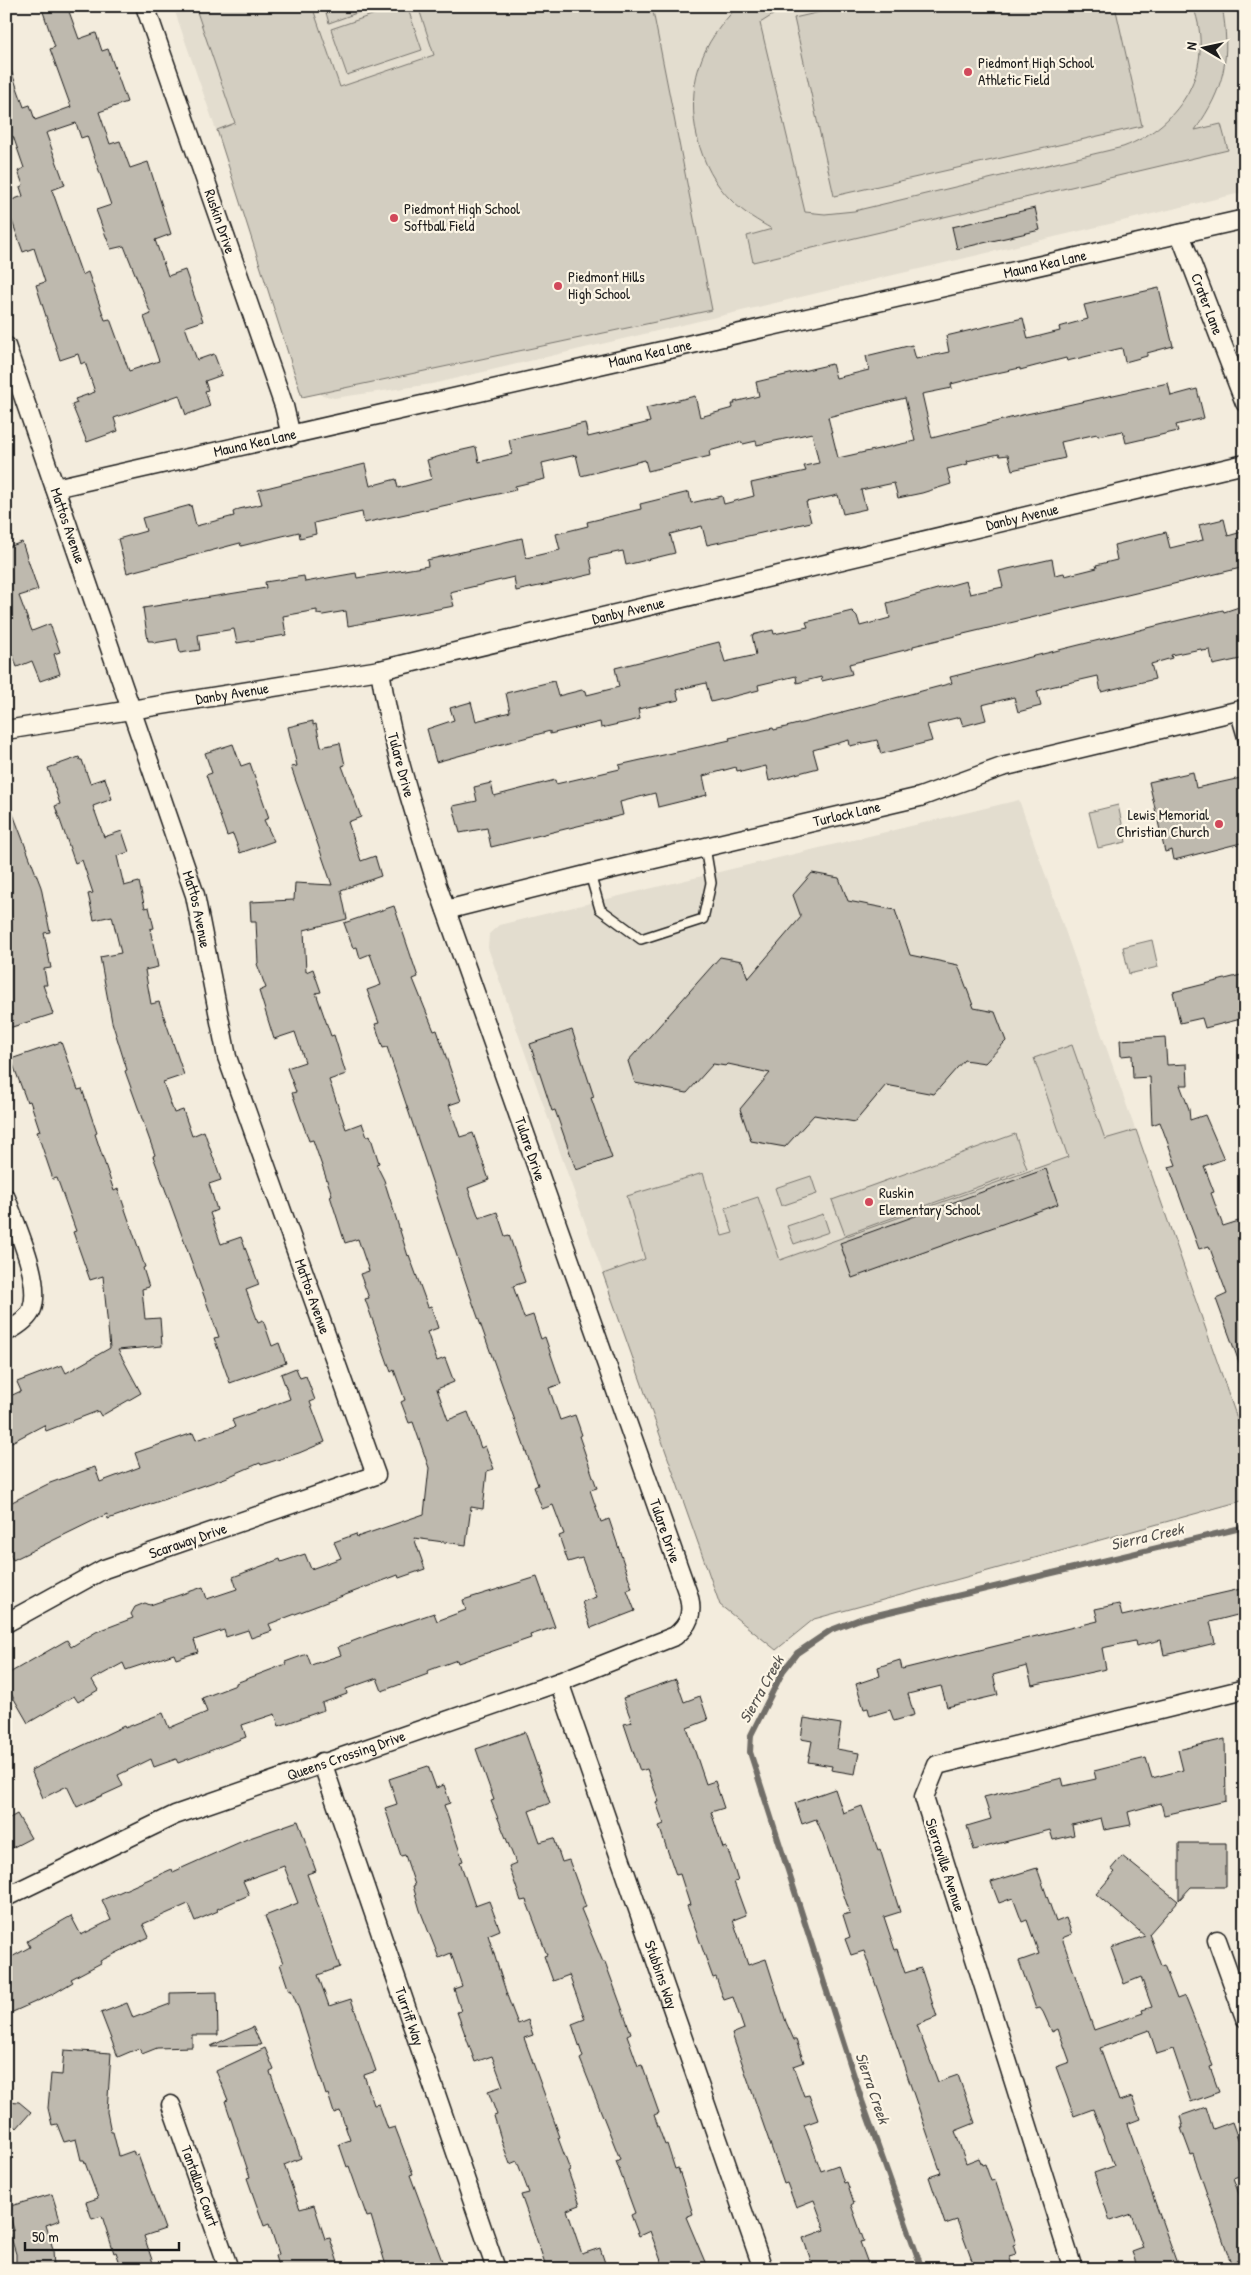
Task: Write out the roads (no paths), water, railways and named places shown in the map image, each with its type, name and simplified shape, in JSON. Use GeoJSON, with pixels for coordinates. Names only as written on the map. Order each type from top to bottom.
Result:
{"type":"FeatureCollection","features":[{"type":"Feature","properties":{"kind":"street","name":"Ruskin Drive"},"geometry":{"type":"LineString","coordinates":[[145,6],[284,406],[291,436]]}},
{"type":"Feature","properties":{"kind":"street","name":"Mauna Kea Lane"},"geometry":{"type":"LineString","coordinates":[[55,488],[1245,219]]}},
{"type":"Feature","properties":{"kind":"street","name":"Crater Lane"},"geometry":{"type":"LineString","coordinates":[[1180,234],[1245,403]]}},
{"type":"Feature","properties":{"kind":"street","name":"Mattos Avenue"},"geometry":{"type":"LineString","coordinates":[[6,346],[195,895],[227,1057],[376,1475]]}},
{"type":"Feature","properties":{"kind":"street","name":"Danby Avenue"},"geometry":{"type":"LineString","coordinates":[[6,730],[380,670],[1245,464]]}},
{"type":"Feature","properties":{"kind":"street","name":"Tulare Drive"},"geometry":{"type":"LineString","coordinates":[[380,670],[400,768],[446,910],[689,1597],[690,1615],[687,1623]]}},
{"type":"Feature","properties":{"kind":"street","name":"Turlock Lane"},"geometry":{"type":"LineString","coordinates":[[446,910],[590,874],[920,797],[1002,767],[1240,711]]}},
{"type":"Feature","properties":{"kind":"street"},"geometry":{"type":"LineString","coordinates":[[6,1198],[31,1272],[35,1292],[32,1310],[22,1323],[6,1332]]}},
{"type":"Feature","properties":{"kind":"street","name":"Scaraway Drive"},"geometry":{"type":"LineString","coordinates":[[6,1622],[104,1569],[376,1475]]}},
{"type":"Feature","properties":{"kind":"street","name":"Queens Crossing Drive"},"geometry":{"type":"LineString","coordinates":[[6,1897],[175,1815],[322,1762],[559,1682],[675,1636],[687,1623]]}},
{"type":"Feature","properties":{"kind":"street","name":"Stubbins Way"},"geometry":{"type":"LineString","coordinates":[[559,1682],[762,2269]]}},
{"type":"Feature","properties":{"kind":"street","name":"Sierraville Avenue"},"geometry":{"type":"LineString","coordinates":[[1073,2269],[924,1797],[937,1766],[1245,1689]]}},
{"type":"Feature","properties":{"kind":"street","name":"Turriff Way"},"geometry":{"type":"LineString","coordinates":[[322,1762],[496,2269]]}},
{"type":"Feature","properties":{"kind":"street"},"geometry":{"type":"LineString","coordinates":[[1217,1940],[1245,2018]]}},
{"type":"Feature","properties":{"kind":"street","name":"Tantallon Court"},"geometry":{"type":"LineString","coordinates":[[171,2105],[230,2269]]}},
{"type":"Feature","properties":{"kind":"lane"},"geometry":{"type":"LineString","coordinates":[[1240,711],[1245,746]]}},
{"type":"Feature","properties":{"kind":"lane"},"geometry":{"type":"LineString","coordinates":[[590,874],[600,909],[641,939],[703,919],[711,883],[705,847]]}},
{"type":"Feature","properties":{"kind":"waterway","name":"Sierra Creek"},"geometry":{"type":"LineString","coordinates":[[922,2269],[862,2101],[750,1752],[751,1735],[783,1671],[797,1653],[831,1630],[860,1619],[1245,1527]]}},
{"type":"Feature","properties":{"kind":"place","name":"Piedmont High School Athletic Field"},"geometry":{"type":"Point","coordinates":[968,72]}},
{"type":"Feature","properties":{"kind":"place","name":"Piedmont High School Softball Field"},"geometry":{"type":"Point","coordinates":[394,218]}},
{"type":"Feature","properties":{"kind":"place","name":"Piedmont Hills High School"},"geometry":{"type":"Point","coordinates":[558,286]}},
{"type":"Feature","properties":{"kind":"place","name":"Lewis Memorial Christian Church"},"geometry":{"type":"Point","coordinates":[1219,824]}},
{"type":"Feature","properties":{"kind":"place","name":"Ruskin Elementary School"},"geometry":{"type":"Point","coordinates":[869,1202]}}]}
